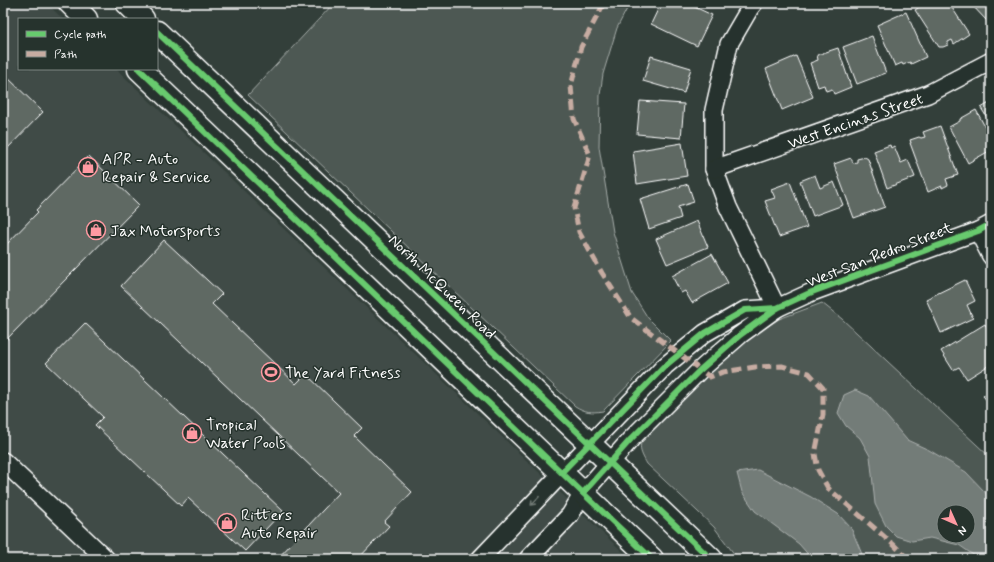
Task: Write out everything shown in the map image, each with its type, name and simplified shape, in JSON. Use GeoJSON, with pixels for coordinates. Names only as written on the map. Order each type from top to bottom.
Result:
{"type":"FeatureCollection","features":[{"type":"Feature","properties":{"kind":"main road"},"geometry":{"type":"LineString","coordinates":[[70,3],[85,18]]}},
{"type":"Feature","properties":{"kind":"main road"},"geometry":{"type":"LineString","coordinates":[[126,3],[142,18]]}},
{"type":"Feature","properties":{"kind":"main road","name":"North McQueen Road"},"geometry":{"type":"LineString","coordinates":[[158,33],[711,559]]}},
{"type":"Feature","properties":{"kind":"main road"},"geometry":{"type":"LineString","coordinates":[[140,70],[652,559]]}},
{"type":"Feature","properties":{"kind":"street"},"geometry":{"type":"LineString","coordinates":[[754,3],[729,44],[714,110],[714,169],[728,207],[777,308]]}},
{"type":"Feature","properties":{"kind":"street","name":"West Encinas Street"},"geometry":{"type":"LineString","coordinates":[[714,169],[928,94],[991,61]]}},
{"type":"Feature","properties":{"kind":"street"},"geometry":{"type":"LineString","coordinates":[[984,227],[991,256]]}},
{"type":"Feature","properties":{"kind":"street","name":"West San Pedro Street"},"geometry":{"type":"LineString","coordinates":[[528,559],[570,515],[583,493],[631,439],[700,370],[740,334],[777,308],[812,292],[984,227]]}},
{"type":"Feature","properties":{"kind":"street","name":"West San Pedro Street"},"geometry":{"type":"LineString","coordinates":[[480,559],[664,366],[705,333],[745,310],[777,308]]}},
{"type":"Feature","properties":{"kind":"street"},"geometry":{"type":"LineString","coordinates":[[3,461],[106,559]]}},
{"type":"Feature","properties":{"kind":"shaded area"},"geometry":{"type":"Polygon","coordinates":[[[3,3],[46,3],[62,18],[18,18],[18,70],[117,70],[630,559],[3,559],[3,3]]]}},
{"type":"Feature","properties":{"kind":"shaded area"},"geometry":{"type":"Polygon","coordinates":[[[334,3],[630,3],[617,28],[603,74],[600,95],[599,147],[613,232],[632,293],[648,318],[671,341],[603,411],[588,412],[575,406],[248,95],[334,3]]]}},
{"type":"Feature","properties":{"kind":"shaded area"},"geometry":{"type":"Polygon","coordinates":[[[822,303],[842,319],[991,458],[991,559],[738,559],[714,527],[647,464],[640,448],[646,432],[738,345],[779,319],[822,303]]]}},
{"type":"Feature","properties":{"kind":"shaded area"},"geometry":{"type":"Polygon","coordinates":[[[855,390],[869,396],[907,440],[929,450],[966,472],[985,492],[991,502],[991,559],[978,559],[959,545],[955,544],[976,544],[976,504],[936,504],[936,539],[930,538],[912,541],[896,536],[886,526],[875,504],[870,456],[860,438],[846,426],[838,413],[844,395],[855,390]]]}},
{"type":"Feature","properties":{"kind":"shaded area"},"geometry":{"type":"Polygon","coordinates":[[[758,470],[811,497],[838,514],[851,528],[864,559],[812,559],[799,544],[755,511],[742,492],[737,473],[758,470]]]}},
{"type":"Feature","properties":{"kind":"building"},"geometry":{"type":"Polygon","coordinates":[[[661,3],[686,3],[712,15],[697,46],[651,24],[661,3]]]}},
{"type":"Feature","properties":{"kind":"building"},"geometry":{"type":"Polygon","coordinates":[[[925,3],[949,3],[969,34],[954,44],[952,40],[948,42],[948,45],[939,47],[915,10],[925,3]]]}},
{"type":"Feature","properties":{"kind":"building"},"geometry":{"type":"Polygon","coordinates":[[[970,3],[991,3],[991,17],[987,21],[970,3]]]}},
{"type":"Feature","properties":{"kind":"building"},"geometry":{"type":"Polygon","coordinates":[[[906,12],[926,57],[911,64],[910,62],[903,65],[902,63],[895,66],[877,25],[906,12]]]}},
{"type":"Feature","properties":{"kind":"building"},"geometry":{"type":"Polygon","coordinates":[[[872,36],[886,73],[857,84],[843,47],[872,36]]]}},
{"type":"Feature","properties":{"kind":"building"},"geometry":{"type":"Polygon","coordinates":[[[838,48],[851,87],[834,94],[832,89],[826,91],[824,85],[818,87],[810,63],[818,60],[817,55],[838,48]]]}},
{"type":"Feature","properties":{"kind":"building"},"geometry":{"type":"Polygon","coordinates":[[[651,56],[691,68],[684,93],[643,81],[651,56]]]}},
{"type":"Feature","properties":{"kind":"building"},"geometry":{"type":"Polygon","coordinates":[[[796,56],[813,97],[782,110],[766,69],[796,56]]]}},
{"type":"Feature","properties":{"kind":"building"},"geometry":{"type":"Polygon","coordinates":[[[3,73],[43,112],[3,153],[3,73]]]}},
{"type":"Feature","properties":{"kind":"building"},"geometry":{"type":"Polygon","coordinates":[[[640,101],[684,104],[681,138],[637,134],[640,101]]]}},
{"type":"Feature","properties":{"kind":"building"},"geometry":{"type":"Polygon","coordinates":[[[991,102],[991,124],[981,108],[991,102]]]}},
{"type":"Feature","properties":{"kind":"building"},"geometry":{"type":"Polygon","coordinates":[[[976,110],[991,138],[991,150],[968,163],[949,127],[976,110]]]}},
{"type":"Feature","properties":{"kind":"building"},"geometry":{"type":"Polygon","coordinates":[[[940,126],[958,175],[946,179],[948,185],[928,192],[910,140],[925,137],[923,132],[940,126]]]}},
{"type":"Feature","properties":{"kind":"building"},"geometry":{"type":"Polygon","coordinates":[[[682,143],[687,176],[637,184],[633,151],[682,143]]]}},
{"type":"Feature","properties":{"kind":"building"},"geometry":{"type":"Polygon","coordinates":[[[890,145],[891,148],[894,146],[901,163],[908,160],[915,177],[887,188],[874,151],[890,145]]]}},
{"type":"Feature","properties":{"kind":"building"},"geometry":{"type":"Polygon","coordinates":[[[89,156],[139,205],[3,343],[3,248],[38,212],[36,210],[89,156]]]}},
{"type":"Feature","properties":{"kind":"building"},"geometry":{"type":"Polygon","coordinates":[[[865,157],[868,159],[885,207],[854,218],[834,164],[851,158],[853,163],[857,162],[857,159],[865,157]]]}},
{"type":"Feature","properties":{"kind":"building"},"geometry":{"type":"Polygon","coordinates":[[[815,175],[820,188],[834,182],[843,205],[813,216],[800,181],[815,175]]]}},
{"type":"Feature","properties":{"kind":"building"},"geometry":{"type":"Polygon","coordinates":[[[790,182],[807,227],[779,237],[765,201],[775,198],[771,189],[790,182]]]}},
{"type":"Feature","properties":{"kind":"building"},"geometry":{"type":"Polygon","coordinates":[[[688,184],[694,202],[678,207],[681,218],[649,229],[640,199],[688,184]]]}},
{"type":"Feature","properties":{"kind":"building"},"geometry":{"type":"Polygon","coordinates":[[[697,221],[708,247],[667,264],[656,239],[697,221]]]}},
{"type":"Feature","properties":{"kind":"building"},"geometry":{"type":"Polygon","coordinates":[[[164,240],[222,294],[212,304],[296,384],[306,374],[362,428],[354,436],[412,492],[384,522],[389,526],[358,559],[277,559],[339,493],[121,286],[164,240]]]}},
{"type":"Feature","properties":{"kind":"building"},"geometry":{"type":"Polygon","coordinates":[[[712,254],[728,283],[692,303],[685,291],[681,293],[672,276],[712,254]]]}},
{"type":"Feature","properties":{"kind":"building"},"geometry":{"type":"Polygon","coordinates":[[[965,280],[975,301],[967,305],[973,318],[941,333],[926,299],[965,280]]]}},
{"type":"Feature","properties":{"kind":"building"},"geometry":{"type":"Polygon","coordinates":[[[85,323],[283,511],[245,551],[188,498],[181,506],[95,425],[103,417],[46,363],[85,323]]]}},
{"type":"Feature","properties":{"kind":"building"},"geometry":{"type":"Polygon","coordinates":[[[985,324],[991,334],[991,364],[967,379],[959,367],[953,370],[941,351],[985,324]]]}},
{"type":"Feature","properties":{"kind":"building"},"geometry":{"type":"Polygon","coordinates":[[[991,389],[991,405],[983,396],[991,389]]]}},
{"type":"Feature","properties":{"kind":"marked path"},"geometry":{"type":"LineString","coordinates":[[604,3],[581,47],[571,86],[574,119],[590,155],[574,208],[579,232],[602,273],[631,318],[710,377],[723,372],[755,367],[782,366],[809,373],[823,388],[823,415],[815,454],[818,470],[828,488],[908,559]]}},
{"type":"Feature","properties":{"kind":"cycle path"},"geometry":{"type":"LineString","coordinates":[[158,33],[711,559]]}},
{"type":"Feature","properties":{"kind":"cycle path"},"geometry":{"type":"LineString","coordinates":[[140,70],[652,559]]}},
{"type":"Feature","properties":{"kind":"cycle path"},"geometry":{"type":"LineString","coordinates":[[583,493],[631,439],[700,370],[740,335],[777,308],[812,292],[978,231],[991,224]]}},
{"type":"Feature","properties":{"kind":"cycle path"},"geometry":{"type":"LineString","coordinates":[[562,472],[665,366],[705,333],[745,310],[777,308]]}},
{"type":"Feature","properties":{"kind":"place","name":"APR - Auto Repair & Service"},"geometry":{"type":"Point","coordinates":[88,167]}},
{"type":"Feature","properties":{"kind":"place","name":"Jax Motorsports"},"geometry":{"type":"Point","coordinates":[96,230]}},
{"type":"Feature","properties":{"kind":"place","name":"The Yard Fitness"},"geometry":{"type":"Point","coordinates":[271,372]}},
{"type":"Feature","properties":{"kind":"place","name":"Tropical Water Pools"},"geometry":{"type":"Point","coordinates":[192,433]}},
{"type":"Feature","properties":{"kind":"place","name":"Ritters Auto Repair"},"geometry":{"type":"Point","coordinates":[227,523]}}]}
